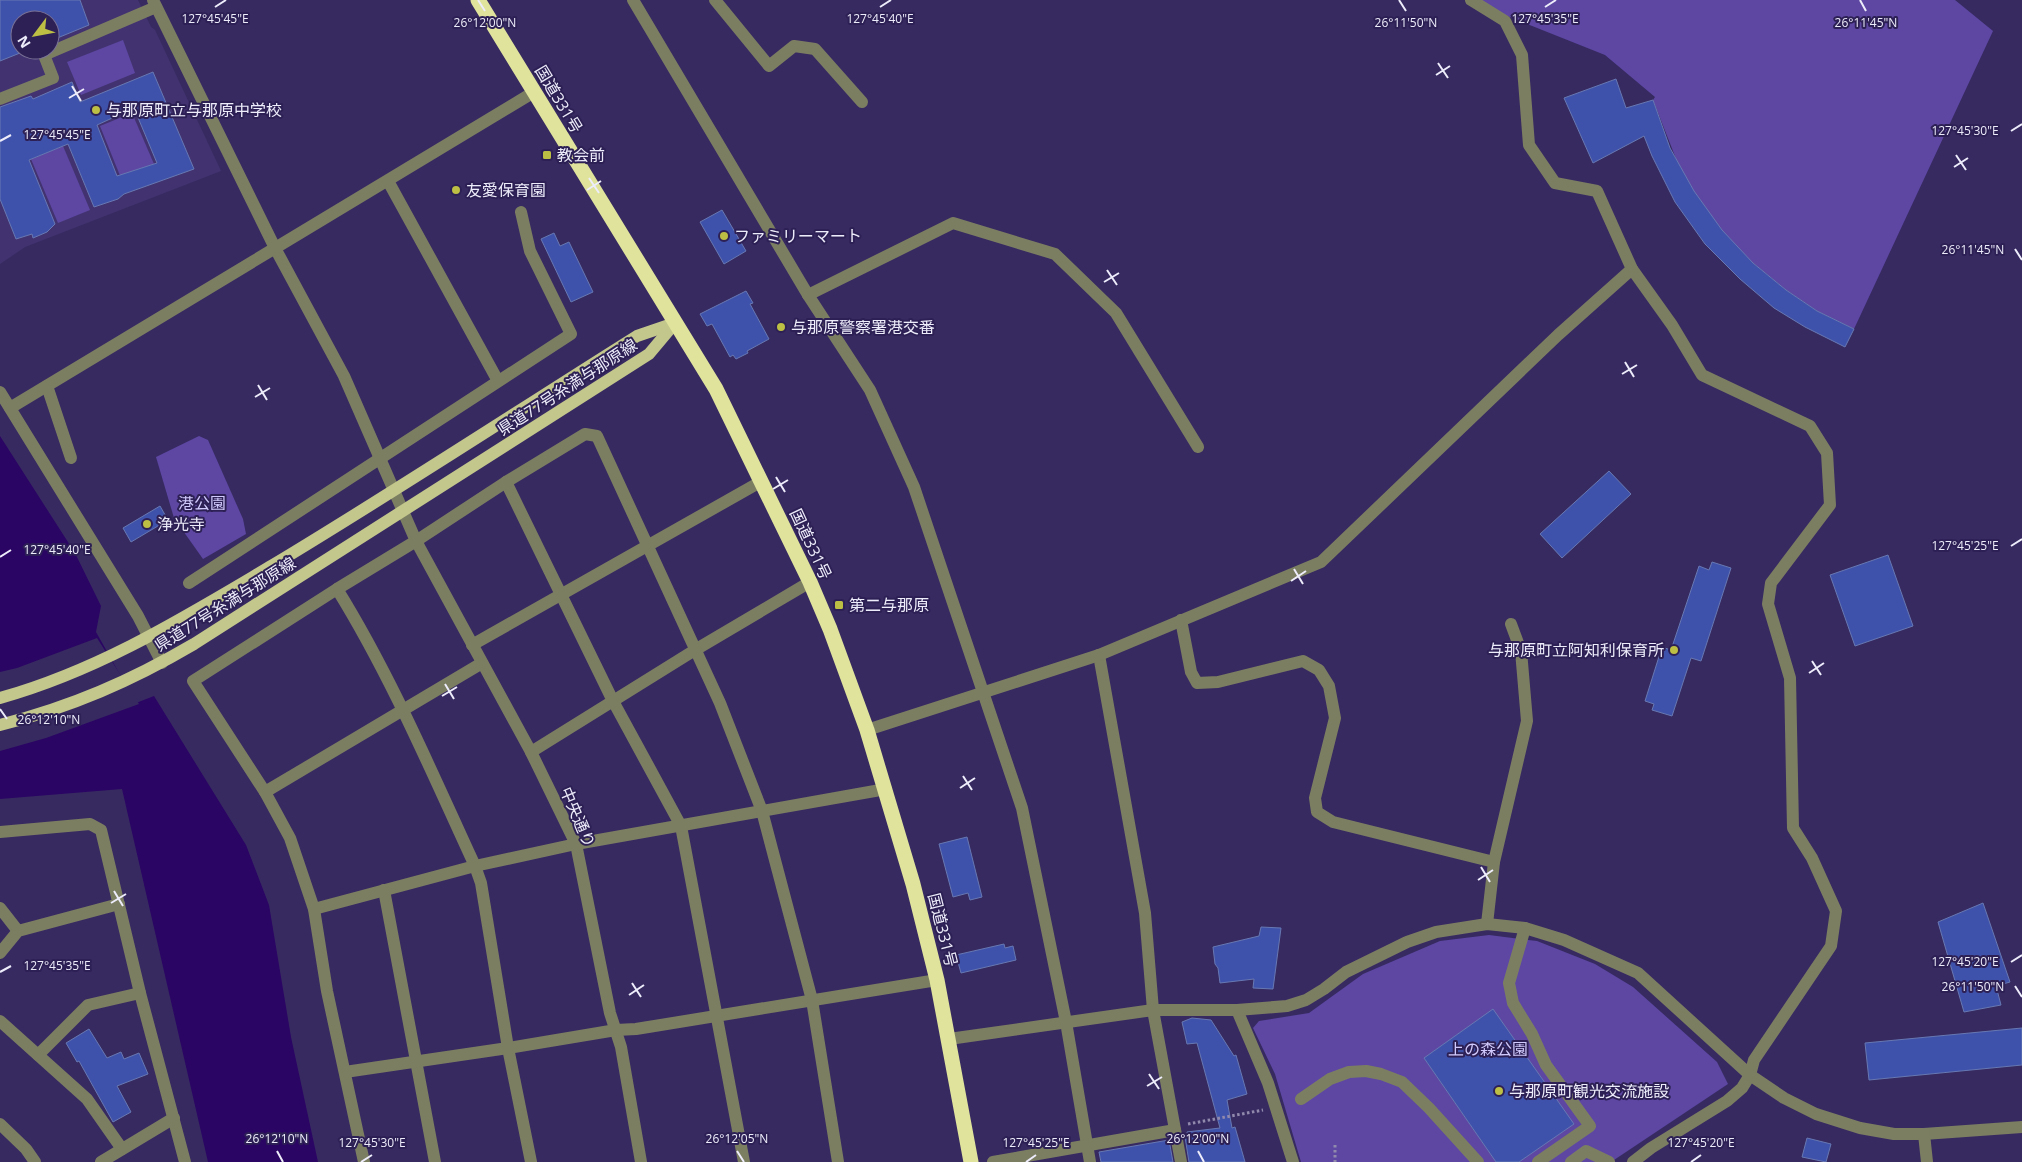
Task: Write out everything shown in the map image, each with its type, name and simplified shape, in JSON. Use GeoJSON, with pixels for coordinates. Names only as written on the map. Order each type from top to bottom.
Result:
{"type":"FeatureCollection","features":[{"type":"Feature","properties":{"kind":"highway","name":"国道331号"},"geometry":{"type":"LineString","coordinates":[[478,0],[716,389],[810,582],[867,730],[886,788],[913,884],[937,980],[971,1162]]}},
{"type":"Feature","properties":{"kind":"main road","name":"県道77号糸満与那原線"},"geometry":{"type":"LineString","coordinates":[[0,698],[58,679],[149,638],[394,491],[637,336],[676,323]]}},
{"type":"Feature","properties":{"kind":"main road","name":"県道77号糸満与那原線"},"geometry":{"type":"LineString","coordinates":[[0,725],[51,711],[124,682],[162,663],[402,513],[649,354],[676,323]]}},
{"type":"Feature","properties":{"kind":"street"},"geometry":{"type":"LineString","coordinates":[[633,0],[808,295],[870,390],[914,487],[1022,808],[1066,1022],[1090,1162]]}},
{"type":"Feature","properties":{"kind":"street"},"geometry":{"type":"LineString","coordinates":[[714,0],[768,66],[794,46],[815,49],[862,102]]}},
{"type":"Feature","properties":{"kind":"street"},"geometry":{"type":"LineString","coordinates":[[1471,0],[1505,21],[1522,55],[1530,145],[1555,183],[1597,191],[1632,269],[1672,325],[1702,375],[1810,426],[1827,453],[1830,505],[1771,583],[1768,604],[1790,678],[1794,828],[1812,858],[1836,911],[1831,946],[1754,1060],[1750,1075],[1742,1088],[1728,1100],[1651,1148],[1633,1162]]}},
{"type":"Feature","properties":{"kind":"street"},"geometry":{"type":"LineString","coordinates":[[0,99],[53,78],[44,55],[155,4]]}},
{"type":"Feature","properties":{"kind":"street","name":"中央通り"},"geometry":{"type":"LineString","coordinates":[[155,4],[275,248],[344,376],[381,458],[402,513],[416,541],[531,752],[576,844],[610,1013],[621,1046],[641,1162]]}},
{"type":"Feature","properties":{"kind":"street"},"geometry":{"type":"LineString","coordinates":[[10,408],[534,92]]}},
{"type":"Feature","properties":{"kind":"street"},"geometry":{"type":"LineString","coordinates":[[388,181],[498,381]]}},
{"type":"Feature","properties":{"kind":"street"},"geometry":{"type":"LineString","coordinates":[[189,582],[571,334],[530,251],[521,212]]}},
{"type":"Feature","properties":{"kind":"street"},"geometry":{"type":"LineString","coordinates":[[808,295],[953,223],[1055,254],[1116,313],[1198,447]]}},
{"type":"Feature","properties":{"kind":"street"},"geometry":{"type":"LineString","coordinates":[[867,730],[1099,655],[1321,562],[1558,335],[1632,269]]}},
{"type":"Feature","properties":{"kind":"street"},"geometry":{"type":"LineString","coordinates":[[47,386],[72,458]]}},
{"type":"Feature","properties":{"kind":"street"},"geometry":{"type":"LineString","coordinates":[[0,392],[149,638],[162,663]]}},
{"type":"Feature","properties":{"kind":"street"},"geometry":{"type":"LineString","coordinates":[[364,1162],[327,991],[314,909],[290,838],[264,792],[193,681],[416,541],[506,482],[585,434],[597,436],[720,703],[762,811],[812,1000],[838,1162]]}},
{"type":"Feature","properties":{"kind":"street"},"geometry":{"type":"LineString","coordinates":[[472,645],[762,481]]}},
{"type":"Feature","properties":{"kind":"street"},"geometry":{"type":"LineString","coordinates":[[506,482],[613,701],[681,826],[744,1162]]}},
{"type":"Feature","properties":{"kind":"street"},"geometry":{"type":"LineString","coordinates":[[531,752],[695,650],[810,582]]}},
{"type":"Feature","properties":{"kind":"street"},"geometry":{"type":"LineString","coordinates":[[337,589],[352,613],[403,711],[476,866],[481,883],[508,1048],[531,1162]]}},
{"type":"Feature","properties":{"kind":"street"},"geometry":{"type":"LineString","coordinates":[[1181,620],[1191,672],[1198,683],[1218,682],[1304,661],[1319,670],[1330,686],[1335,718],[1314,798],[1318,812],[1333,822],[1494,862]]}},
{"type":"Feature","properties":{"kind":"street"},"geometry":{"type":"LineString","coordinates":[[1487,924],[1494,862],[1527,721],[1521,651],[1511,624]]}},
{"type":"Feature","properties":{"kind":"street"},"geometry":{"type":"LineString","coordinates":[[1099,655],[1145,912],[1153,1010],[1181,1162]]}},
{"type":"Feature","properties":{"kind":"street"},"geometry":{"type":"LineString","coordinates":[[264,792],[482,663]]}},
{"type":"Feature","properties":{"kind":"street"},"geometry":{"type":"LineString","coordinates":[[314,909],[476,866],[576,844],[886,788]]}},
{"type":"Feature","properties":{"kind":"street"},"geometry":{"type":"LineString","coordinates":[[0,832],[90,824],[101,830],[140,993],[185,1162]]}},
{"type":"Feature","properties":{"kind":"street"},"geometry":{"type":"LineString","coordinates":[[384,890],[435,1162]]}},
{"type":"Feature","properties":{"kind":"street"},"geometry":{"type":"LineString","coordinates":[[0,953],[18,931],[119,904]]}},
{"type":"Feature","properties":{"kind":"street"},"geometry":{"type":"LineString","coordinates":[[0,908],[18,931]]}},
{"type":"Feature","properties":{"kind":"street"},"geometry":{"type":"LineString","coordinates":[[948,1039],[1153,1010],[1237,1010],[1287,1006],[1306,1000],[1346,972],[1407,942],[1436,932],[1487,924],[1525,928],[1564,940],[1638,973],[1750,1075],[1784,1098],[1816,1114],[1868,1130],[1894,1134],[2022,1128]]}},
{"type":"Feature","properties":{"kind":"street"},"geometry":{"type":"LineString","coordinates":[[1525,928],[1509,983],[1513,1003],[1532,1034],[1546,1065],[1590,1126],[1538,1162]]}},
{"type":"Feature","properties":{"kind":"street"},"geometry":{"type":"LineString","coordinates":[[345,1072],[616,1030],[636,1029],[937,980]]}},
{"type":"Feature","properties":{"kind":"street"},"geometry":{"type":"LineString","coordinates":[[38,1055],[88,1005],[140,993]]}},
{"type":"Feature","properties":{"kind":"street"},"geometry":{"type":"LineString","coordinates":[[1237,1010],[1268,1083],[1293,1162]]}},
{"type":"Feature","properties":{"kind":"street"},"geometry":{"type":"LineString","coordinates":[[0,1021],[87,1099],[122,1149]]}},
{"type":"Feature","properties":{"kind":"street"},"geometry":{"type":"LineString","coordinates":[[1301,1100],[1330,1079],[1349,1072],[1366,1070],[1381,1074],[1402,1082],[1429,1108],[1478,1162]]}},
{"type":"Feature","properties":{"kind":"street"},"geometry":{"type":"LineString","coordinates":[[101,1162],[174,1118]]}},
{"type":"Feature","properties":{"kind":"street"},"geometry":{"type":"LineString","coordinates":[[0,1124],[26,1149],[35,1162]]}},
{"type":"Feature","properties":{"kind":"street"},"geometry":{"type":"LineString","coordinates":[[993,1162],[1175,1128]]}},
{"type":"Feature","properties":{"kind":"street"},"geometry":{"type":"LineString","coordinates":[[1924,1134],[1927,1162]]}},
{"type":"Feature","properties":{"kind":"street"},"geometry":{"type":"LineString","coordinates":[[1571,1162],[1586,1151],[1609,1162]]}},
{"type":"Feature","properties":{"kind":"path"},"geometry":{"type":"LineString","coordinates":[[1175,1128],[1276,1107]]}},
{"type":"Feature","properties":{"kind":"path"},"geometry":{"type":"LineString","coordinates":[[1335,1145],[1336,1162]]}},
{"type":"Feature","properties":{"kind":"shaded area","name":"与那原町立与那原中学校"},"geometry":{"type":"Polygon","coordinates":[[[0,0],[138,0],[151,27],[155,30],[221,171],[25,247],[0,264],[0,0]]]}},
{"type":"Feature","properties":{"kind":"shaded area"},"geometry":{"type":"Polygon","coordinates":[[[0,436],[75,553],[101,606],[96,632],[136,703],[154,696],[246,845],[269,905],[291,1037],[318,1162],[208,1162],[122,789],[0,799],[0,436]]]}},
{"type":"Feature","properties":{"kind":"green space"},"geometry":{"type":"Polygon","coordinates":[[[1467,0],[1955,0],[1993,31],[1854,329],[1817,311],[1786,290],[1753,263],[1693,202],[1653,100],[1655,97],[1605,55],[1467,0]]]}},
{"type":"Feature","properties":{"kind":"green space"},"geometry":{"type":"Polygon","coordinates":[[[123,40],[135,73],[81,95],[67,62],[123,40]]]}},
{"type":"Feature","properties":{"kind":"green space"},"geometry":{"type":"Polygon","coordinates":[[[132,113],[157,171],[123,183],[100,126],[132,113]]]}},
{"type":"Feature","properties":{"kind":"green space"},"geometry":{"type":"Polygon","coordinates":[[[63,146],[90,210],[58,223],[31,159],[63,146]]]}},
{"type":"Feature","properties":{"kind":"green space","name":"港公園"},"geometry":{"type":"Polygon","coordinates":[[[199,436],[208,440],[243,519],[246,534],[203,559],[174,518],[156,457],[199,436]]]}},
{"type":"Feature","properties":{"kind":"green space","name":"上の森公園"},"geometry":{"type":"Polygon","coordinates":[[[1489,935],[1537,941],[1595,964],[1633,987],[1717,1062],[1728,1084],[1611,1162],[1301,1162],[1275,1074],[1253,1028],[1259,1021],[1309,1013],[1363,974],[1440,941],[1489,935]]]}},
{"type":"Feature","properties":{"kind":"pier"},"geometry":{"type":"Polygon","coordinates":[[[97,638],[139,704],[46,738],[0,751],[0,672],[17,668],[97,638]]]}},
{"type":"Feature","properties":{"kind":"building"},"geometry":{"type":"Polygon","coordinates":[[[0,0],[80,0],[89,25],[60,37],[60,10],[10,10],[10,57],[0,61],[0,0]]]}},
{"type":"Feature","properties":{"kind":"building"},"geometry":{"type":"Polygon","coordinates":[[[153,72],[194,169],[94,207],[68,144],[29,160],[55,224],[47,232],[33,238],[32,234],[16,239],[0,199],[0,107],[31,96],[33,99],[72,82],[80,102],[153,72]],[[134,108],[97,125],[117,176],[157,163],[134,108]]]}},
{"type":"Feature","properties":{"kind":"building"},"geometry":{"type":"Polygon","coordinates":[[[1616,79],[1626,108],[1653,100],[1670,148],[1694,191],[1722,230],[1753,263],[1786,290],[1817,311],[1854,329],[1845,347],[1805,327],[1774,308],[1740,279],[1705,244],[1675,202],[1644,136],[1593,163],[1564,98],[1616,79]]]}},
{"type":"Feature","properties":{"kind":"building"},"geometry":{"type":"Polygon","coordinates":[[[722,210],[746,251],[724,264],[700,222],[722,210]]]}},
{"type":"Feature","properties":{"kind":"building"},"geometry":{"type":"Polygon","coordinates":[[[554,233],[560,246],[569,242],[593,292],[571,302],[541,239],[554,233]]]}},
{"type":"Feature","properties":{"kind":"building"},"geometry":{"type":"Polygon","coordinates":[[[746,291],[753,303],[750,304],[769,339],[736,359],[733,355],[730,357],[712,324],[707,326],[700,314],[746,291]]]}},
{"type":"Feature","properties":{"kind":"building"},"geometry":{"type":"Polygon","coordinates":[[[1609,471],[1631,494],[1562,558],[1540,534],[1609,471]]]}},
{"type":"Feature","properties":{"kind":"building"},"geometry":{"type":"Polygon","coordinates":[[[160,506],[168,520],[131,542],[123,528],[160,506]]]}},
{"type":"Feature","properties":{"kind":"building"},"geometry":{"type":"Polygon","coordinates":[[[1888,555],[1913,626],[1855,646],[1830,575],[1888,555]]]}},
{"type":"Feature","properties":{"kind":"building"},"geometry":{"type":"Polygon","coordinates":[[[1712,562],[1731,568],[1701,661],[1691,658],[1672,716],[1652,710],[1654,704],[1645,701],[1662,647],[1671,650],[1699,566],[1709,570],[1712,562]]]}},
{"type":"Feature","properties":{"kind":"building"},"geometry":{"type":"Polygon","coordinates":[[[967,837],[982,897],[970,900],[968,893],[953,897],[939,844],[967,837]]]}},
{"type":"Feature","properties":{"kind":"building"},"geometry":{"type":"Polygon","coordinates":[[[1983,903],[2010,982],[1996,986],[2001,1005],[1964,1012],[1938,922],[1983,903]]]}},
{"type":"Feature","properties":{"kind":"building"},"geometry":{"type":"Polygon","coordinates":[[[1261,927],[1281,928],[1273,989],[1253,988],[1254,979],[1220,983],[1213,947],[1259,936],[1261,927]]]}},
{"type":"Feature","properties":{"kind":"building"},"geometry":{"type":"Polygon","coordinates":[[[1004,944],[1005,948],[1013,946],[1016,960],[961,973],[956,955],[1004,944]]]}},
{"type":"Feature","properties":{"kind":"building","name":"与那原町観光交流施設"},"geometry":{"type":"Polygon","coordinates":[[[1493,1009],[1574,1124],[1519,1162],[1496,1162],[1424,1058],[1493,1009]]]}},
{"type":"Feature","properties":{"kind":"building"},"geometry":{"type":"Polygon","coordinates":[[[1192,1018],[1211,1020],[1234,1056],[1236,1055],[1247,1094],[1227,1100],[1232,1128],[1235,1127],[1245,1162],[1189,1162],[1185,1137],[1188,1137],[1187,1132],[1220,1128],[1197,1043],[1187,1044],[1182,1022],[1192,1018]]]}},
{"type":"Feature","properties":{"kind":"building"},"geometry":{"type":"Polygon","coordinates":[[[2022,1028],[2022,1065],[1869,1080],[1865,1043],[2022,1028]]]}},
{"type":"Feature","properties":{"kind":"building"},"geometry":{"type":"Polygon","coordinates":[[[89,1029],[107,1058],[121,1052],[124,1059],[139,1053],[148,1074],[117,1086],[131,1112],[113,1122],[79,1061],[77,1062],[66,1043],[89,1029]]]}},
{"type":"Feature","properties":{"kind":"building"},"geometry":{"type":"Polygon","coordinates":[[[1807,1138],[1831,1144],[1826,1162],[1802,1157],[1807,1138]]]}},
{"type":"Feature","properties":{"kind":"building"},"geometry":{"type":"Polygon","coordinates":[[[1169,1140],[1173,1162],[1101,1162],[1099,1152],[1169,1140]]]}},
{"type":"Feature","properties":{"kind":"place","name":"与那原町立与那原中学校"},"geometry":{"type":"Point","coordinates":[96,110]}},
{"type":"Feature","properties":{"kind":"place","name":"教会前"},"geometry":{"type":"Point","coordinates":[547,155]}},
{"type":"Feature","properties":{"kind":"place","name":"友愛保育園"},"geometry":{"type":"Point","coordinates":[456,190]}},
{"type":"Feature","properties":{"kind":"place","name":"ファミリーマート"},"geometry":{"type":"Point","coordinates":[724,236]}},
{"type":"Feature","properties":{"kind":"place","name":"与那原警察署港交番"},"geometry":{"type":"Point","coordinates":[781,327]}},
{"type":"Feature","properties":{"kind":"place","name":"浄光寺"},"geometry":{"type":"Point","coordinates":[147,524]}},
{"type":"Feature","properties":{"kind":"place","name":"第二与那原"},"geometry":{"type":"Point","coordinates":[839,605]}},
{"type":"Feature","properties":{"kind":"place","name":"与那原町立阿知利保育所"},"geometry":{"type":"Point","coordinates":[1674,650]}},
{"type":"Feature","properties":{"kind":"place","name":"与那原町観光交流施設"},"geometry":{"type":"Point","coordinates":[1499,1091]}}]}
